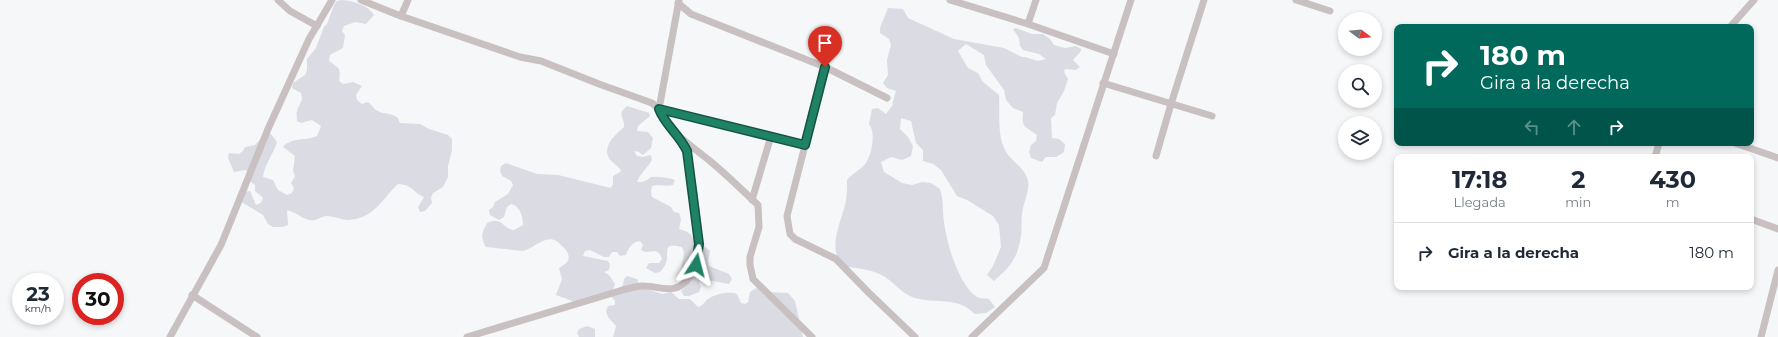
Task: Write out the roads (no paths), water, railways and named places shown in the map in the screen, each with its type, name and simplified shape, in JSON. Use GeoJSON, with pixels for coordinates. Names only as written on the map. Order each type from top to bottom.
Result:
{"type":"FeatureCollection","features":[{"type":"Feature","properties":{"kind":"street"},"geometry":{"type":"LineString","coordinates":[[278,0],[290,10],[317,26]]}},
{"type":"Feature","properties":{"kind":"street"},"geometry":{"type":"LineString","coordinates":[[170,337],[221,245],[268,129],[309,39],[332,0]]}},
{"type":"Feature","properties":{"kind":"street"},"geometry":{"type":"LineString","coordinates":[[362,0],[402,16],[520,57],[541,61],[652,103],[659,109],[805,145]]}},
{"type":"Feature","properties":{"kind":"street"},"geometry":{"type":"LineString","coordinates":[[402,16],[408,0]]}},
{"type":"Feature","properties":{"kind":"street"},"geometry":{"type":"LineString","coordinates":[[950,0],[964,2],[1114,54]]}},
{"type":"Feature","properties":{"kind":"street"},"geometry":{"type":"LineString","coordinates":[[1028,24],[1036,0]]}},
{"type":"Feature","properties":{"kind":"street"},"geometry":{"type":"LineString","coordinates":[[972,337],[1044,268],[1131,0]]}},
{"type":"Feature","properties":{"kind":"street"},"geometry":{"type":"LineString","coordinates":[[1156,156],[1204,0]]}},
{"type":"Feature","properties":{"kind":"street"},"geometry":{"type":"LineString","coordinates":[[1296,0],[1330,11]]}},
{"type":"Feature","properties":{"kind":"street"},"geometry":{"type":"LineString","coordinates":[[678,1],[691,14],[825,67],[887,98]]}},
{"type":"Feature","properties":{"kind":"street"},"geometry":{"type":"LineString","coordinates":[[678,1],[659,109],[663,119],[680,138],[710,161],[758,205],[760,219],[758,235],[750,257],[753,279],[812,337]]}},
{"type":"Feature","properties":{"kind":"street"},"geometry":{"type":"LineString","coordinates":[[1732,24],[1751,1]]}},
{"type":"Feature","properties":{"kind":"street"},"geometry":{"type":"LineString","coordinates":[[825,67],[787,216],[790,234],[836,259],[915,337]]}},
{"type":"Feature","properties":{"kind":"street"},"geometry":{"type":"LineString","coordinates":[[1103,83],[1212,116]]}},
{"type":"Feature","properties":{"kind":"street"},"geometry":{"type":"LineString","coordinates":[[752,200],[771,136]]}},
{"type":"Feature","properties":{"kind":"street"},"geometry":{"type":"LineString","coordinates":[[466,337],[626,289],[641,286],[675,288],[688,280],[696,265],[699,244],[687,151],[680,138]]}},
{"type":"Feature","properties":{"kind":"street"},"geometry":{"type":"LineString","coordinates":[[1744,146],[1778,158]]}},
{"type":"Feature","properties":{"kind":"street"},"geometry":{"type":"LineString","coordinates":[[1754,220],[1778,229]]}},
{"type":"Feature","properties":{"kind":"street"},"geometry":{"type":"LineString","coordinates":[[1761,337],[1774,303],[1778,270]]}},
{"type":"Feature","properties":{"kind":"street"},"geometry":{"type":"LineString","coordinates":[[192,295],[257,337]]}}]}
